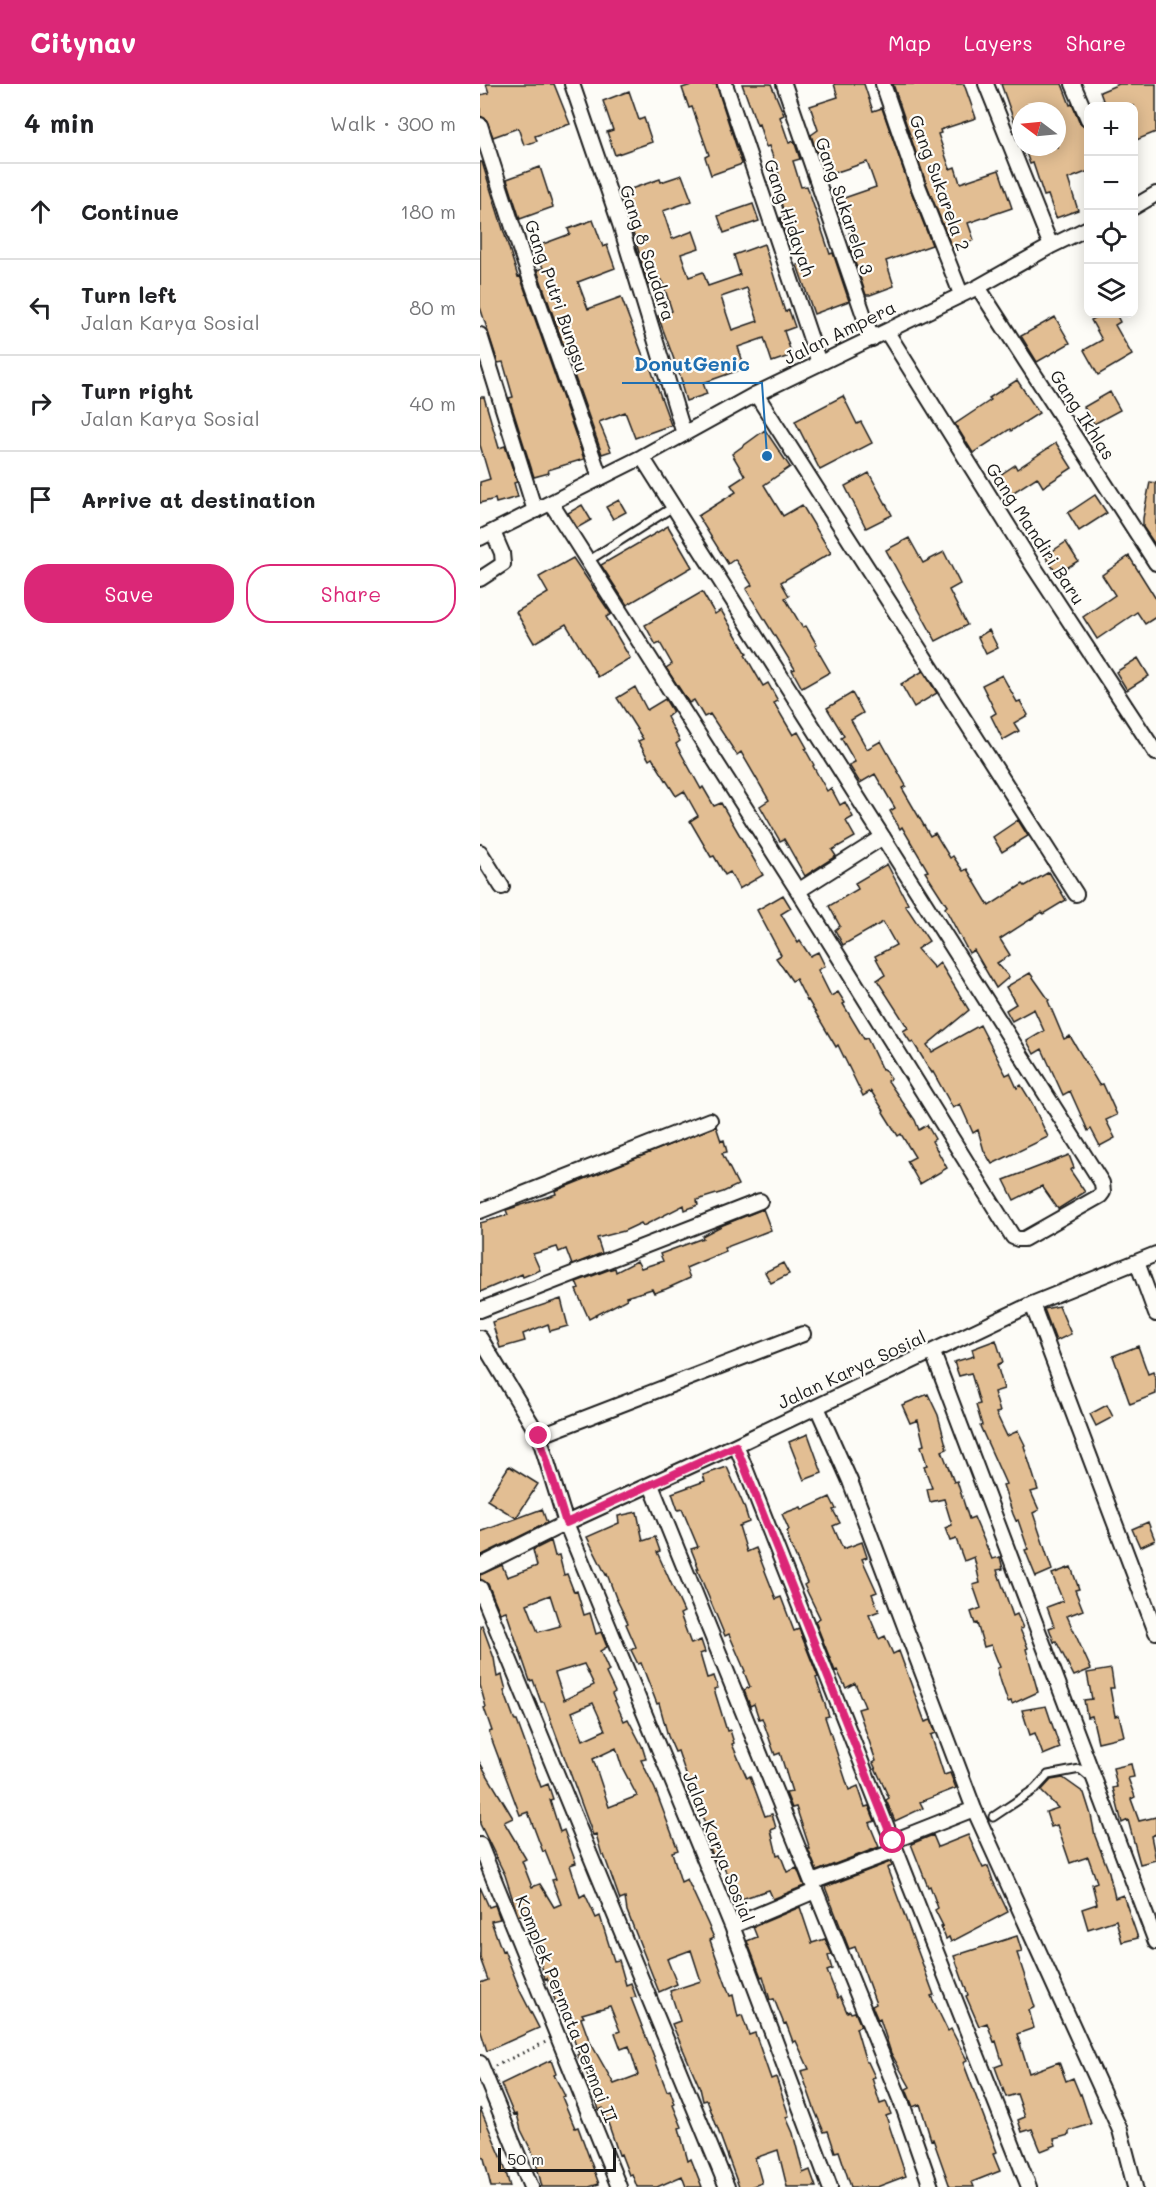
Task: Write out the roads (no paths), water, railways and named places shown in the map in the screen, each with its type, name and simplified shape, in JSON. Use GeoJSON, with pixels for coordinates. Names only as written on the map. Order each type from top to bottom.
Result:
{"type":"FeatureCollection","features":[{"type":"Feature","properties":{"kind":"street","name":"Gang 8 Saudara"},"geometry":{"type":"LineString","coordinates":[[572,84],[620,224],[684,434]]}},
{"type":"Feature","properties":{"kind":"street","name":"Gang Hidayah"},"geometry":{"type":"LineString","coordinates":[[725,84],[819,363]]}},
{"type":"Feature","properties":{"kind":"street","name":"Gang Sukarela 3"},"geometry":{"type":"LineString","coordinates":[[784,84],[872,339]]}},
{"type":"Feature","properties":{"kind":"street","name":"Gang Sukarela 2"},"geometry":{"type":"LineString","coordinates":[[883,84],[961,294]]}},
{"type":"Feature","properties":{"kind":"street"},"geometry":{"type":"LineString","coordinates":[[987,84],[1052,246]]}},
{"type":"Feature","properties":{"kind":"street"},"geometry":{"type":"LineString","coordinates":[[1073,84],[1084,108]]}},
{"type":"Feature","properties":{"kind":"street","name":"Gang Putri Bungsu"},"geometry":{"type":"LineString","coordinates":[[480,126],[485,157],[600,477]]}},
{"type":"Feature","properties":{"kind":"street"},"geometry":{"type":"LineString","coordinates":[[1138,205],[1156,194]]}},
{"type":"Feature","properties":{"kind":"street","name":"Jalan Ampera"},"geometry":{"type":"LineString","coordinates":[[489,536],[642,457],[756,394],[978,287],[1084,230]]}},
{"type":"Feature","properties":{"kind":"street","name":"Gang Ikhlas"},"geometry":{"type":"LineString","coordinates":[[978,287],[1156,563]]}},
{"type":"Feature","properties":{"kind":"street","name":"Gang Mandiri Baru"},"geometry":{"type":"LineString","coordinates":[[887,332],[1032,564],[1156,753]]}},
{"type":"Feature","properties":{"kind":"street"},"geometry":{"type":"LineString","coordinates":[[480,336],[536,511]]}},
{"type":"Feature","properties":{"kind":"street"},"geometry":{"type":"LineString","coordinates":[[756,394],[1076,894]]}},
{"type":"Feature","properties":{"kind":"street"},"geometry":{"type":"LineString","coordinates":[[551,503],[798,891],[1013,1237],[1024,1239],[1100,1196],[1103,1192],[1102,1183],[642,457]]}},
{"type":"Feature","properties":{"kind":"street"},"geometry":{"type":"LineString","coordinates":[[480,579],[503,564],[502,553],[489,536]]}},
{"type":"Feature","properties":{"kind":"street"},"geometry":{"type":"LineString","coordinates":[[798,891],[883,837]]}},
{"type":"Feature","properties":{"kind":"street"},"geometry":{"type":"LineString","coordinates":[[480,852],[502,887]]}},
{"type":"Feature","properties":{"kind":"street"},"geometry":{"type":"LineString","coordinates":[[480,1211],[710,1120]]}},
{"type":"Feature","properties":{"kind":"street"},"geometry":{"type":"LineString","coordinates":[[480,1310],[760,1201]]}},
{"type":"Feature","properties":{"kind":"street","name":"Jalan Karya Sosial"},"geometry":{"type":"LineString","coordinates":[[566,1523],[736,1446],[1032,1304],[1156,1254]]}},
{"type":"Feature","properties":{"kind":"street"},"geometry":{"type":"LineString","coordinates":[[1137,1262],[1156,1314]]}},
{"type":"Feature","properties":{"kind":"street"},"geometry":{"type":"LineString","coordinates":[[1032,1304],[1156,1632]]}},
{"type":"Feature","properties":{"kind":"street"},"geometry":{"type":"LineString","coordinates":[[539,1436],[803,1334]]}},
{"type":"Feature","properties":{"kind":"street","name":"Jalan Karya Sosial"},"geometry":{"type":"LineString","coordinates":[[480,1338],[539,1436],[566,1523],[732,1926],[830,2187]]}},
{"type":"Feature","properties":{"kind":"street"},"geometry":{"type":"LineString","coordinates":[[933,1353],[1156,1942]]}},
{"type":"Feature","properties":{"kind":"street"},"geometry":{"type":"LineString","coordinates":[[817,1407],[850,1481],[974,1809],[1120,2130],[1135,2187]]}},
{"type":"Feature","properties":{"kind":"street"},"geometry":{"type":"LineString","coordinates":[[736,1446],[1029,2187]]}},
{"type":"Feature","properties":{"kind":"street"},"geometry":{"type":"LineString","coordinates":[[651,1485],[814,1886],[932,2187]]}},
{"type":"Feature","properties":{"kind":"street"},"geometry":{"type":"LineString","coordinates":[[480,1566],[566,1523]]}},
{"type":"Feature","properties":{"kind":"street"},"geometry":{"type":"LineString","coordinates":[[480,1588],[727,2187]]}},
{"type":"Feature","properties":{"kind":"street"},"geometry":{"type":"LineString","coordinates":[[732,1926],[974,1809]]}},
{"type":"Feature","properties":{"kind":"street","name":"Komplek Permata Permai II"},"geometry":{"type":"LineString","coordinates":[[480,1845],[619,2187]]}},
{"type":"Feature","properties":{"kind":"street"},"geometry":{"type":"LineString","coordinates":[[482,2067],[531,2187]]}},
{"type":"Feature","properties":{"kind":"lane"},"geometry":{"type":"LineString","coordinates":[[588,561],[673,507]]}},
{"type":"Feature","properties":{"kind":"lane"},"geometry":{"type":"LineString","coordinates":[[993,1816],[1035,1789],[1048,1775],[1080,1769],[1096,1783]]}},
{"type":"Feature","properties":{"kind":"place","name":"DonutGenic"},"geometry":{"type":"Point","coordinates":[767,456]}}]}
